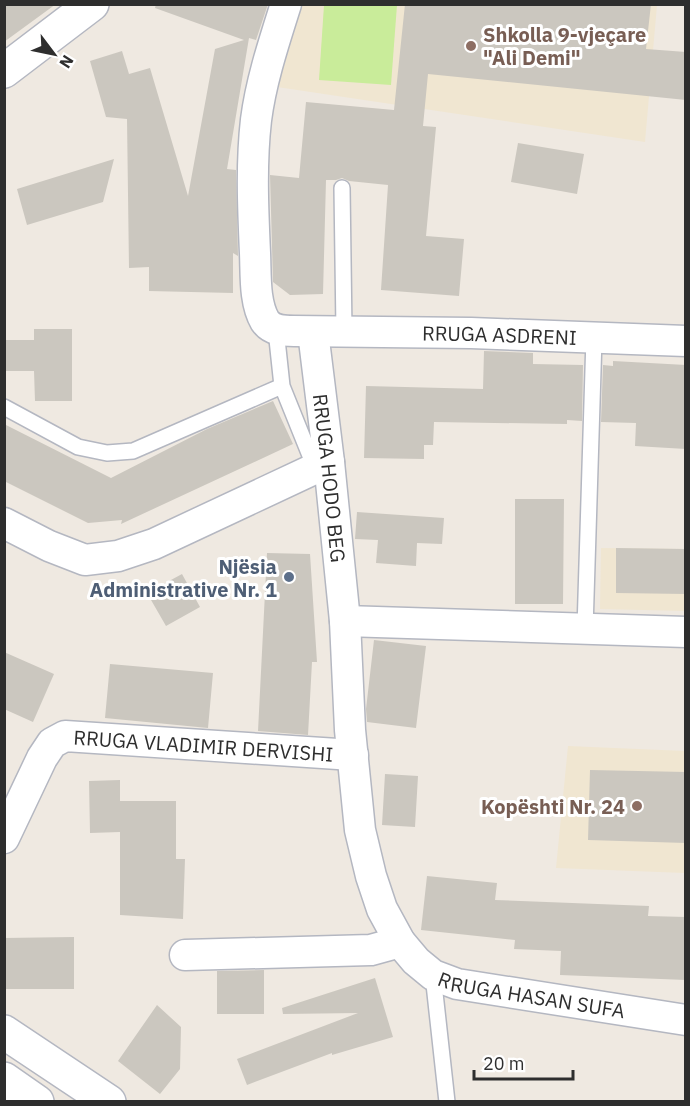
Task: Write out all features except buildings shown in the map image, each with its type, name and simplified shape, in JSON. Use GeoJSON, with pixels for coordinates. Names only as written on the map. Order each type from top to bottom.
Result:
{"type":"FeatureCollection","features":[{"type":"Feature","properties":{"kind":"main road"},"geometry":{"type":"LineString","coordinates":[[4,71],[92,4]]}},
{"type":"Feature","properties":{"kind":"main road"},"geometry":{"type":"LineString","coordinates":[[4,1032],[109,1101]]}},
{"type":"Feature","properties":{"kind":"main road"},"geometry":{"type":"LineString","coordinates":[[4,1079],[38,1101]]}},
{"type":"Feature","properties":{"kind":"street"},"geometry":{"type":"LineString","coordinates":[[286,4],[271,51],[256,120],[252,185],[256,282],[266,322],[276,330],[313,332]]}},
{"type":"Feature","properties":{"kind":"street","name":"RRUGA ASDRENI"},"geometry":{"type":"LineString","coordinates":[[313,332],[686,341]]}},
{"type":"Feature","properties":{"kind":"street","name":"RRUGA HODO BEG"},"geometry":{"type":"LineString","coordinates":[[313,332],[322,465],[345,621],[352,755],[360,830],[382,909],[400,942],[416,961],[433,975]]}},
{"type":"Feature","properties":{"kind":"street"},"geometry":{"type":"LineString","coordinates":[[4,523],[50,546],[85,560],[118,556],[154,544],[322,465]]}},
{"type":"Feature","properties":{"kind":"street"},"geometry":{"type":"LineString","coordinates":[[345,621],[686,632]]}},
{"type":"Feature","properties":{"kind":"street","name":"RRUGA VLADIMIR DERVISHI"},"geometry":{"type":"LineString","coordinates":[[4,838],[42,758],[52,743],[65,736],[352,755]]}},
{"type":"Feature","properties":{"kind":"street"},"geometry":{"type":"LineString","coordinates":[[185,955],[371,950],[400,942]]}},
{"type":"Feature","properties":{"kind":"street","name":"RRUGA HASAN SUFA"},"geometry":{"type":"LineString","coordinates":[[433,975],[457,984],[686,1020]]}},
{"type":"Feature","properties":{"kind":"lane"},"geometry":{"type":"LineString","coordinates":[[342,188],[345,331]]}},
{"type":"Feature","properties":{"kind":"lane"},"geometry":{"type":"LineString","coordinates":[[276,330],[282,386],[322,465]]}},
{"type":"Feature","properties":{"kind":"lane"},"geometry":{"type":"LineString","coordinates":[[585,628],[594,338]]}},
{"type":"Feature","properties":{"kind":"lane"},"geometry":{"type":"LineString","coordinates":[[4,407],[78,447],[107,453],[124,452],[133,451],[282,386]]}},
{"type":"Feature","properties":{"kind":"lane","name":"RRUGA HASAN SUFA"},"geometry":{"type":"LineString","coordinates":[[433,975],[447,1101]]}},
{"type":"Feature","properties":{"kind":"shaded area","name":"Shkolla 9-vjeçare \"Ali Demi\""},"geometry":{"type":"Polygon","coordinates":[[[300,5],[657,5],[645,142],[277,87],[300,5]]]}},
{"type":"Feature","properties":{"kind":"shaded area"},"geometry":{"type":"Polygon","coordinates":[[[601,548],[685,549],[685,611],[600,609],[601,548]]]}},
{"type":"Feature","properties":{"kind":"shaded area"},"geometry":{"type":"Polygon","coordinates":[[[568,746],[685,751],[685,873],[556,868],[568,746]]]}},
{"type":"Feature","properties":{"kind":"green space"},"geometry":{"type":"Polygon","coordinates":[[[324,5],[397,5],[391,85],[319,80],[324,5]]]}},
{"type":"Feature","properties":{"kind":"place","name":"Shkolla 9-vjeçare \"Ali Demi\""},"geometry":{"type":"Point","coordinates":[471,46]}},
{"type":"Feature","properties":{"kind":"place","name":"Njësia Administrative Nr. 1"},"geometry":{"type":"Point","coordinates":[289,577]}},
{"type":"Feature","properties":{"kind":"place","name":"Kopështi Nr. 24"},"geometry":{"type":"Point","coordinates":[637,806]}}]}
